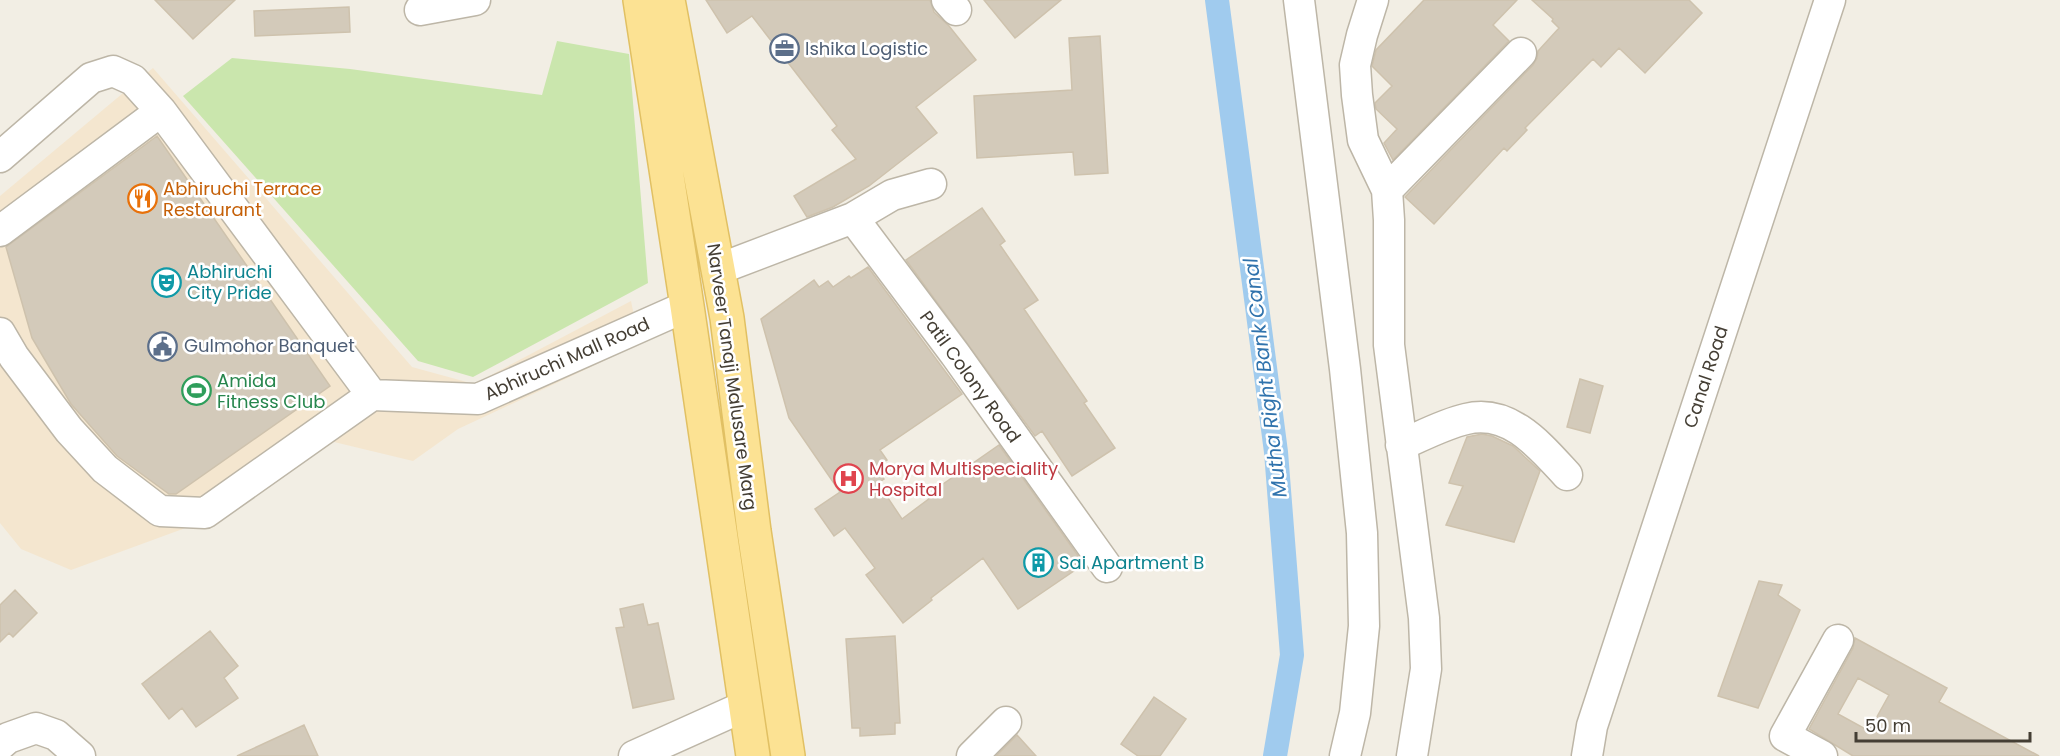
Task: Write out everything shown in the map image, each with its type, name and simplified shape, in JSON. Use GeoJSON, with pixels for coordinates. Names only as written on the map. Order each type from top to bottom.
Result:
{"type":"FeatureCollection","features":[{"type":"Feature","properties":{"kind":"main road","name":"Narveer Tanaji Malusare Marg"},"geometry":{"type":"LineString","coordinates":[[640,0],[753,756]]}},
{"type":"Feature","properties":{"kind":"main road","name":"Narveer Tanaji Malusare Marg"},"geometry":{"type":"LineString","coordinates":[[668,0],[727,318],[755,541],[788,756]]}},
{"type":"Feature","properties":{"kind":"street"},"geometry":{"type":"LineString","coordinates":[[420,10],[475,0]]}},
{"type":"Feature","properties":{"kind":"street"},"geometry":{"type":"LineString","coordinates":[[1299,0],[1362,533],[1364,626],[1355,712],[1345,756]]}},
{"type":"Feature","properties":{"kind":"street"},"geometry":{"type":"LineString","coordinates":[[1373,0],[1355,65],[1363,140],[1387,190],[1389,345],[1424,618],[1426,669],[1412,756]]}},
{"type":"Feature","properties":{"kind":"street","name":"Canal Road"},"geometry":{"type":"LineString","coordinates":[[1587,756],[1595,714],[1830,0]]}},
{"type":"Feature","properties":{"kind":"street"},"geometry":{"type":"LineString","coordinates":[[1387,190],[1521,53]]}},
{"type":"Feature","properties":{"kind":"street"},"geometry":{"type":"LineString","coordinates":[[0,157],[91,78],[112,71],[133,80],[161,111],[372,395],[205,513],[160,512],[105,470],[69,430],[14,357],[0,333]]}},
{"type":"Feature","properties":{"kind":"street"},"geometry":{"type":"LineString","coordinates":[[0,231],[161,111]]}},
{"type":"Feature","properties":{"kind":"street"},"geometry":{"type":"LineString","coordinates":[[719,269],[853,218],[892,195],[931,184]]}},
{"type":"Feature","properties":{"kind":"street","name":"Patil Colony Road"},"geometry":{"type":"LineString","coordinates":[[853,218],[955,354],[1107,567]]}},
{"type":"Feature","properties":{"kind":"street","name":"Abhiruchi Mall Road"},"geometry":{"type":"LineString","coordinates":[[372,395],[478,399],[687,306]]}},
{"type":"Feature","properties":{"kind":"street"},"geometry":{"type":"LineString","coordinates":[[1401,445],[1466,419],[1484,417],[1515,426],[1530,436],[1567,474]]}},
{"type":"Feature","properties":{"kind":"street"},"geometry":{"type":"LineString","coordinates":[[1822,756],[1785,736],[1838,640]]}},
{"type":"Feature","properties":{"kind":"street"},"geometry":{"type":"LineString","coordinates":[[634,756],[744,706]]}},
{"type":"Feature","properties":{"kind":"street"},"geometry":{"type":"LineString","coordinates":[[972,756],[1006,722]]}},
{"type":"Feature","properties":{"kind":"street"},"geometry":{"type":"LineString","coordinates":[[0,745],[8,738],[36,728],[56,735],[80,756]]}},
{"type":"Feature","properties":{"kind":"shaded area"},"geometry":{"type":"Polygon","coordinates":[[[153,68],[412,367],[474,384],[631,301],[640,344],[458,429],[413,461],[334,442],[199,523],[71,570],[21,549],[0,523],[0,196],[153,68]]]}},
{"type":"Feature","properties":{"kind":"green space"},"geometry":{"type":"Polygon","coordinates":[[[557,41],[629,54],[648,283],[473,377],[418,361],[183,96],[232,58],[350,69],[542,95],[557,41]]]}},
{"type":"Feature","properties":{"kind":"building"},"geometry":{"type":"Polygon","coordinates":[[[155,0],[235,0],[193,39],[155,0]]]}},
{"type":"Feature","properties":{"kind":"building"},"geometry":{"type":"Polygon","coordinates":[[[706,0],[930,0],[934,12],[949,26],[976,60],[916,107],[937,133],[869,186],[833,207],[807,217],[794,196],[856,159],[832,130],[837,126],[752,16],[727,33],[706,0]]]}},
{"type":"Feature","properties":{"kind":"building"},"geometry":{"type":"Polygon","coordinates":[[[984,0],[1061,0],[1015,38],[984,0]]]}},
{"type":"Feature","properties":{"kind":"building"},"geometry":{"type":"Polygon","coordinates":[[[1424,0],[1517,0],[1493,25],[1509,41],[1393,160],[1384,143],[1397,129],[1376,109],[1375,103],[1392,86],[1372,66],[1376,50],[1424,0]]]}},
{"type":"Feature","properties":{"kind":"building"},"geometry":{"type":"Polygon","coordinates":[[[1532,0],[1689,0],[1702,13],[1645,73],[1619,48],[1601,67],[1593,59],[1525,128],[1527,130],[1507,151],[1504,148],[1434,224],[1405,197],[1533,65],[1538,51],[1559,28],[1552,21],[1553,19],[1532,0]]]}},
{"type":"Feature","properties":{"kind":"building"},"geometry":{"type":"Polygon","coordinates":[[[349,7],[350,32],[255,36],[254,11],[349,7]]]}},
{"type":"Feature","properties":{"kind":"building"},"geometry":{"type":"Polygon","coordinates":[[[1100,36],[1108,173],[1075,175],[1073,152],[977,158],[974,96],[1072,90],[1069,38],[1100,36]]]}},
{"type":"Feature","properties":{"kind":"building"},"geometry":{"type":"Polygon","coordinates":[[[157,136],[330,386],[176,494],[169,494],[117,456],[71,404],[32,338],[6,247],[157,136]]]}},
{"type":"Feature","properties":{"kind":"building"},"geometry":{"type":"Polygon","coordinates":[[[982,208],[1005,241],[1000,245],[1038,300],[1024,309],[1087,401],[1084,403],[1115,448],[1072,476],[1042,431],[1035,436],[906,260],[982,208]]]}},
{"type":"Feature","properties":{"kind":"building"},"geometry":{"type":"Polygon","coordinates":[[[868,267],[962,394],[880,450],[887,460],[876,467],[884,479],[878,483],[902,519],[938,492],[936,489],[999,445],[1084,564],[1018,609],[983,558],[903,623],[866,575],[875,568],[845,528],[834,536],[815,509],[840,492],[789,418],[761,319],[814,280],[819,287],[828,281],[833,287],[868,267]]]}},
{"type":"Feature","properties":{"kind":"building"},"geometry":{"type":"Polygon","coordinates":[[[1580,379],[1603,386],[1590,433],[1567,427],[1580,379]]]}},
{"type":"Feature","properties":{"kind":"building"},"geometry":{"type":"Polygon","coordinates":[[[1482,434],[1513,446],[1540,471],[1514,542],[1446,525],[1463,486],[1449,483],[1467,437],[1482,434]]]}},
{"type":"Feature","properties":{"kind":"building"},"geometry":{"type":"Polygon","coordinates":[[[1759,581],[1782,585],[1778,595],[1800,610],[1758,708],[1718,696],[1759,581]]]}},
{"type":"Feature","properties":{"kind":"building"},"geometry":{"type":"Polygon","coordinates":[[[15,590],[37,613],[13,637],[9,633],[0,642],[0,605],[15,590]]]}},
{"type":"Feature","properties":{"kind":"building"},"geometry":{"type":"Polygon","coordinates":[[[643,604],[648,625],[658,623],[674,699],[633,708],[616,628],[624,627],[620,609],[643,604]]]}},
{"type":"Feature","properties":{"kind":"building"},"geometry":{"type":"Polygon","coordinates":[[[210,631],[238,666],[224,678],[238,698],[196,727],[182,708],[169,719],[142,684],[210,631]]]}},
{"type":"Feature","properties":{"kind":"building"},"geometry":{"type":"Polygon","coordinates":[[[895,636],[900,723],[895,723],[895,734],[860,736],[860,728],[852,728],[846,639],[895,636]]]}},
{"type":"Feature","properties":{"kind":"building"},"geometry":{"type":"Polygon","coordinates":[[[1855,638],[1947,688],[1939,702],[2039,756],[1853,756],[1809,729],[1853,648],[1855,638]],[[1858,678],[1838,714],[1869,731],[1889,695],[1858,678]]]}},
{"type":"Feature","properties":{"kind":"building"},"geometry":{"type":"Polygon","coordinates":[[[1154,697],[1186,719],[1160,756],[1138,756],[1121,744],[1154,697]]]}},
{"type":"Feature","properties":{"kind":"building"},"geometry":{"type":"Polygon","coordinates":[[[304,725],[318,756],[237,756],[304,725]]]}},
{"type":"Feature","properties":{"kind":"building"},"geometry":{"type":"Polygon","coordinates":[[[1017,735],[1036,756],[996,756],[1017,735]]]}},
{"type":"Feature","properties":{"kind":"waterway","name":"Mutha Right Bank Canal"},"geometry":{"type":"LineString","coordinates":[[1217,0],[1276,452],[1292,655],[1275,756]]}},
{"type":"Feature","properties":{"kind":"place","name":"Ishika Logistic"},"geometry":{"type":"Point","coordinates":[784,49]}},
{"type":"Feature","properties":{"kind":"place","name":"Abhiruchi Terrace Restaurant"},"geometry":{"type":"Point","coordinates":[142,199]}},
{"type":"Feature","properties":{"kind":"place","name":"Abhiruchi City Pride"},"geometry":{"type":"Point","coordinates":[166,282]}},
{"type":"Feature","properties":{"kind":"place","name":"Gulmohor Banquet"},"geometry":{"type":"Point","coordinates":[163,346]}},
{"type":"Feature","properties":{"kind":"place","name":"Amida Fitness Club"},"geometry":{"type":"Point","coordinates":[196,391]}},
{"type":"Feature","properties":{"kind":"place","name":"Morya Multispeciality Hospital"},"geometry":{"type":"Point","coordinates":[848,479]}},
{"type":"Feature","properties":{"kind":"place","name":"Sai Apartment B"},"geometry":{"type":"Point","coordinates":[1038,563]}}]}
